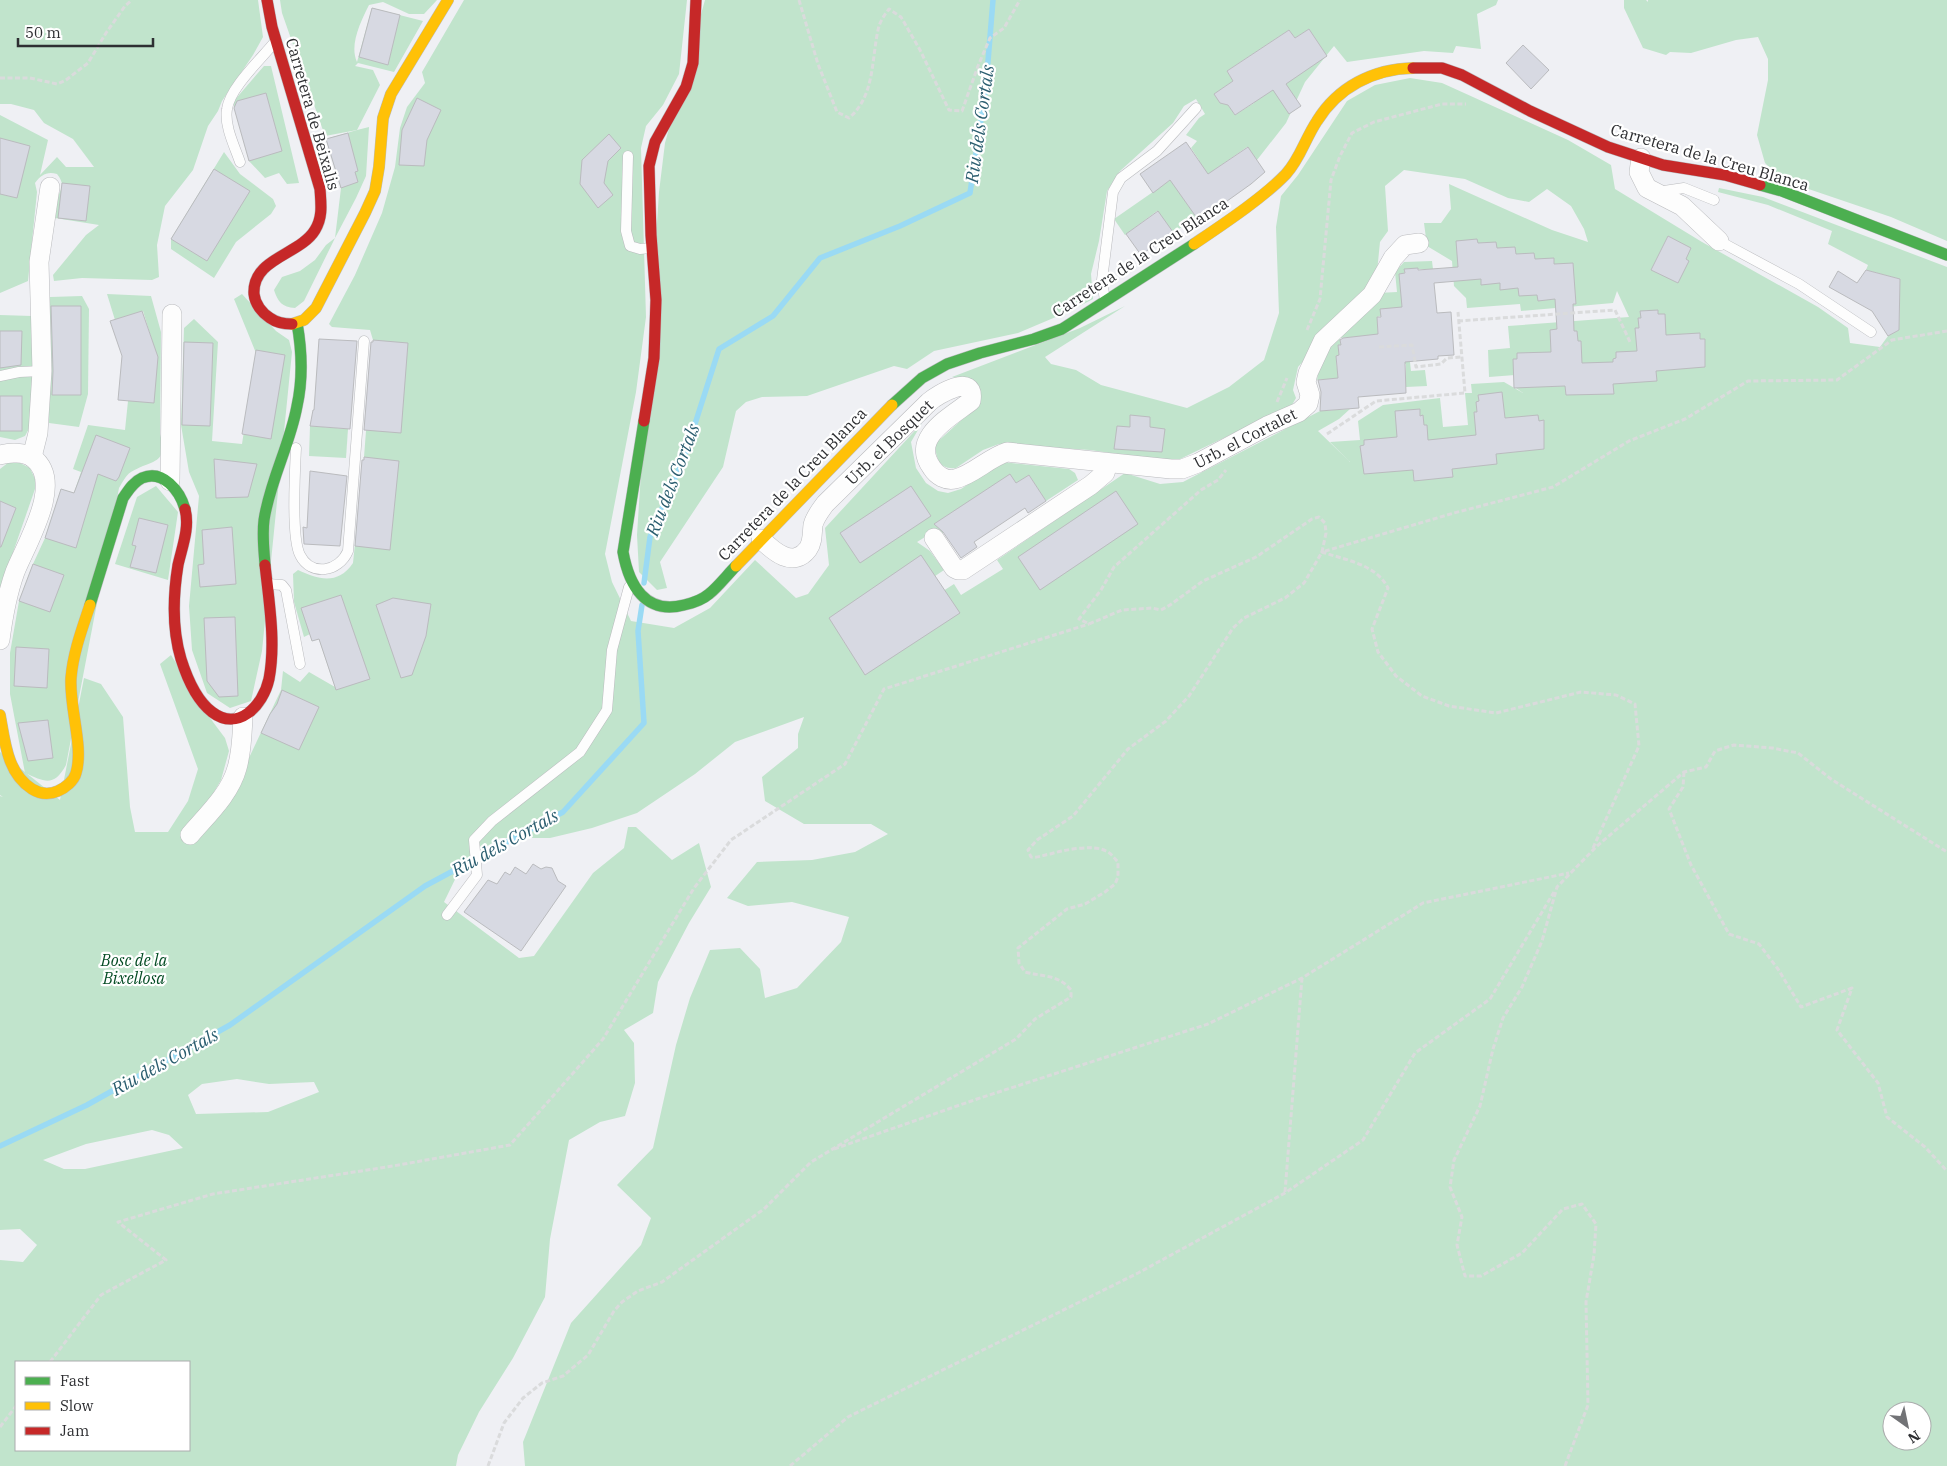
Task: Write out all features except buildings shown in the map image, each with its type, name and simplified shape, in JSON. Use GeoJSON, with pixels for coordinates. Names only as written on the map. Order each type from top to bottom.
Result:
{"type":"FeatureCollection","features":[{"type":"Feature","properties":{"kind":"main road","name":"Carretera de Beixalis"},"geometry":{"type":"LineString","coordinates":[[267,0],[276,40],[320,189],[321,208],[320,220],[304,244],[264,268],[257,277],[254,296],[260,308],[272,320],[280,324],[297,323]]}},
{"type":"Feature","properties":{"kind":"main road"},"geometry":{"type":"LineString","coordinates":[[0,715],[11,766],[18,779],[28,788],[40,794],[55,792],[68,785],[75,776],[78,763],[73,723],[71,672],[76,649],[123,498],[129,486],[140,478],[160,476],[170,481],[183,501],[187,519],[175,586],[174,609],[177,640],[182,662],[189,680],[197,695],[208,709],[219,717],[230,720],[243,717],[253,711],[261,702],[271,664],[272,629],[263,558],[264,520],[267,501],[295,417],[300,391],[301,344],[297,323],[305,319],[318,305],[370,204],[378,175],[384,110],[391,93],[448,0]]}},
{"type":"Feature","properties":{"kind":"main road"},"geometry":{"type":"LineString","coordinates":[[630,584],[624,568],[623,552],[654,358],[656,300],[648,166],[655,142],[686,86],[693,63],[696,0]]}},
{"type":"Feature","properties":{"kind":"main road","name":"Carretera de la Creu Blanca"},"geometry":{"type":"LineString","coordinates":[[630,584],[650,601],[662,608],[693,604],[708,595],[900,396],[922,378],[947,364],[964,358],[1034,339],[1062,329],[1198,242],[1261,196],[1286,174],[1303,150],[1316,122],[1333,100],[1354,83],[1381,72],[1410,68],[1442,68],[1462,74],[1565,128],[1608,147],[1663,165],[1725,175],[1782,190],[1947,255]]}},
{"type":"Feature","properties":{"kind":"street"},"geometry":{"type":"LineString","coordinates":[[1641,158],[1639,172],[1647,188],[1682,206],[1719,241]]}},
{"type":"Feature","properties":{"kind":"street"},"geometry":{"type":"LineString","coordinates":[[32,457],[38,433],[42,371],[39,262],[50,187]]}},
{"type":"Feature","properties":{"kind":"street","name":"Urb. el Cortalet"},"geometry":{"type":"LineString","coordinates":[[1182,468],[1299,412],[1308,404],[1310,395],[1306,382],[1308,373],[1324,341],[1372,295],[1393,258],[1405,245],[1419,243]]}},
{"type":"Feature","properties":{"kind":"street"},"geometry":{"type":"LineString","coordinates":[[170,481],[172,314]]}},
{"type":"Feature","properties":{"kind":"street","name":"Urb. el Bosquet"},"geometry":{"type":"LineString","coordinates":[[761,540],[775,553],[785,557],[796,557],[802,554],[812,542],[813,524],[825,504],[929,402],[941,392],[962,386],[972,396],[970,401],[935,430],[928,438],[925,448],[931,467],[943,478],[957,478],[996,455],[1007,452],[1171,470],[1182,468]]}},
{"type":"Feature","properties":{"kind":"street"},"geometry":{"type":"LineString","coordinates":[[0,455],[5,453],[24,454],[32,457],[41,465],[45,472],[46,490],[37,520],[15,573],[4,613],[0,640]]}},
{"type":"Feature","properties":{"kind":"street"},"geometry":{"type":"LineString","coordinates":[[934,538],[954,568],[963,570],[1091,485],[1105,473],[1108,463]]}},
{"type":"Feature","properties":{"kind":"street"},"geometry":{"type":"LineString","coordinates":[[190,835],[213,809],[237,769],[241,750],[243,717]]}},
{"type":"Feature","properties":{"kind":"lane"},"geometry":{"type":"LineString","coordinates":[[240,162],[226,110],[230,96],[276,40]]}},
{"type":"Feature","properties":{"kind":"lane"},"geometry":{"type":"LineString","coordinates":[[1105,302],[1102,280],[1113,192],[1121,178],[1158,151],[1196,108]]}},
{"type":"Feature","properties":{"kind":"lane"},"geometry":{"type":"LineString","coordinates":[[628,156],[626,231],[630,246],[640,249],[652,248]]}},
{"type":"Feature","properties":{"kind":"lane"},"geometry":{"type":"LineString","coordinates":[[1656,192],[1684,188],[1714,200]]}},
{"type":"Feature","properties":{"kind":"lane"},"geometry":{"type":"LineString","coordinates":[[1719,241],[1799,284],[1871,332]]}},
{"type":"Feature","properties":{"kind":"lane"},"geometry":{"type":"LineString","coordinates":[[295,417],[296,537],[299,555],[306,564],[316,569],[329,569],[337,566],[344,560],[348,551],[364,341]]}},
{"type":"Feature","properties":{"kind":"lane"},"geometry":{"type":"LineString","coordinates":[[0,376],[19,372],[42,371]]}},
{"type":"Feature","properties":{"kind":"lane"},"geometry":{"type":"LineString","coordinates":[[267,584],[282,585],[286,590],[300,664]]}},
{"type":"Feature","properties":{"kind":"lane"},"geometry":{"type":"LineString","coordinates":[[447,915],[477,875],[474,840],[492,821],[580,752],[607,710],[612,650],[630,584]]}},
{"type":"Feature","properties":{"kind":"path"},"geometry":{"type":"LineString","coordinates":[[0,78],[30,78],[57,84],[66,80],[88,63],[106,33],[125,6],[132,0]]}},
{"type":"Feature","properties":{"kind":"path"},"geometry":{"type":"LineString","coordinates":[[799,0],[818,64],[837,112],[849,118],[856,112],[869,88],[880,25],[888,9],[901,17],[920,50],[949,110],[962,110],[990,38],[1004,28],[1020,0]]}},
{"type":"Feature","properties":{"kind":"path"},"geometry":{"type":"LineString","coordinates":[[1305,336],[1320,299],[1331,180],[1352,132],[1374,122],[1442,104],[1467,104]]}},
{"type":"Feature","properties":{"kind":"path"},"geometry":{"type":"LineString","coordinates":[[1458,321],[1616,310],[1632,344]]}},
{"type":"Feature","properties":{"kind":"path"},"geometry":{"type":"LineString","coordinates":[[1327,434],[1376,401],[1465,393],[1458,312]]}},
{"type":"Feature","properties":{"kind":"path"},"geometry":{"type":"LineString","coordinates":[[1322,552],[1454,512],[1553,487],[1629,441],[1685,419],[1748,381],[1837,380],[1892,340],[1947,331]]}},
{"type":"Feature","properties":{"kind":"path"},"geometry":{"type":"LineString","coordinates":[[1379,347],[1412,345],[1416,367],[1440,364],[1447,358],[1461,357]]}},
{"type":"Feature","properties":{"kind":"path"},"geometry":{"type":"LineString","coordinates":[[1267,426],[1290,372]]}},
{"type":"Feature","properties":{"kind":"path"},"geometry":{"type":"LineString","coordinates":[[1089,624],[1079,619],[1102,590],[1114,567],[1201,490],[1218,480],[1229,465]]}},
{"type":"Feature","properties":{"kind":"path"},"geometry":{"type":"LineString","coordinates":[[51,1361],[101,1295],[166,1260],[118,1222],[212,1194],[510,1145],[603,1039],[694,888],[731,840],[844,764],[884,689],[1089,624],[1122,610],[1144,608],[1161,610],[1203,581],[1256,557],[1312,519],[1319,518],[1325,523],[1326,533],[1322,552],[1304,583],[1284,598],[1244,618],[1233,628],[1189,696],[1166,721],[1128,749],[1073,816],[1037,840],[1028,850],[1031,857],[1037,858],[1086,848],[1099,848],[1107,851],[1118,862],[1118,877],[1115,884],[1085,904],[1067,909],[1018,948],[1019,963],[1025,972],[1053,977],[1064,982],[1071,990],[1071,997],[1035,1019],[1016,1039],[811,1162],[764,1209],[712,1248],[662,1282],[638,1291],[622,1302],[614,1311],[588,1355],[563,1376],[542,1383],[523,1398],[504,1423],[488,1466]]}},
{"type":"Feature","properties":{"kind":"path"},"geometry":{"type":"LineString","coordinates":[[1322,552],[1375,571],[1384,579],[1388,588],[1372,629],[1378,652],[1396,676],[1422,696],[1449,706],[1496,713],[1581,692],[1616,695],[1635,704],[1639,746],[1592,850]]}},
{"type":"Feature","properties":{"kind":"path"},"geometry":{"type":"LineString","coordinates":[[790,1466],[848,1417],[1138,1273],[1285,1192],[1363,1140],[1414,1053],[1490,999],[1557,887],[1592,850],[1684,772],[1706,767],[1715,751],[1734,746],[1772,748],[1798,753],[1832,779],[1947,852]]}},
{"type":"Feature","properties":{"kind":"path"},"geometry":{"type":"LineString","coordinates":[[1684,772],[1683,787],[1669,809],[1691,865],[1729,934],[1759,944],[1778,969],[1801,1007],[1852,988],[1837,1030],[1878,1084],[1886,1118],[1925,1147],[1947,1171]]}},
{"type":"Feature","properties":{"kind":"path"},"geometry":{"type":"LineString","coordinates":[[827,1152],[977,1099],[1208,1024],[1302,978],[1423,903],[1570,873]]}},
{"type":"Feature","properties":{"kind":"path"},"geometry":{"type":"LineString","coordinates":[[1557,887],[1542,941],[1522,987],[1503,1018],[1493,1049],[1480,1106],[1454,1160],[1450,1187],[1462,1217],[1457,1245],[1465,1276],[1481,1276],[1522,1253],[1564,1209],[1582,1204],[1596,1224],[1594,1255],[1586,1302],[1588,1405],[1565,1466]]}},
{"type":"Feature","properties":{"kind":"path"},"geometry":{"type":"LineString","coordinates":[[1285,1192],[1302,978]]}},
{"type":"Feature","properties":{"kind":"path"},"geometry":{"type":"LineString","coordinates":[[0,1428],[15,1407]]}},
{"type":"Feature","properties":{"kind":"green space"},"geometry":{"type":"Polygon","coordinates":[[[0,0],[258,0],[263,37],[208,126],[193,170],[165,206],[157,245],[159,277],[152,280],[82,278],[54,281],[53,275],[86,235],[99,225],[55,218],[62,182],[57,174],[47,173],[35,183],[37,192],[28,281],[0,293],[0,115],[48,140],[40,175],[57,157],[66,167],[94,167],[73,139],[44,123],[34,110],[11,104],[0,104],[0,0]]]}},
{"type":"Feature","properties":{"kind":"green space"},"geometry":{"type":"Polygon","coordinates":[[[280,0],[437,0],[424,14],[409,14],[383,2],[369,5],[355,41],[354,48],[357,62],[372,8],[423,21],[394,72],[358,63],[355,66],[373,70],[380,85],[357,130],[325,136],[282,13],[280,0]]]}},
{"type":"Feature","properties":{"kind":"green space","name":"Bosc de la Bixellosa"},"geometry":{"type":"Polygon","coordinates":[[[464,0],[687,0],[679,74],[663,105],[646,126],[641,148],[646,317],[636,392],[605,554],[612,582],[631,621],[674,628],[710,608],[755,560],[796,598],[808,594],[829,565],[825,528],[922,423],[911,442],[916,468],[926,483],[938,491],[948,493],[961,489],[1002,462],[1069,469],[1075,473],[1078,480],[1046,501],[1029,475],[941,534],[938,529],[917,542],[930,551],[944,570],[842,639],[850,651],[954,584],[961,595],[1003,569],[997,560],[1125,473],[1160,484],[1183,482],[1320,411],[1350,409],[1339,419],[1318,431],[1350,462],[1330,442],[1360,440],[1358,421],[1383,405],[1440,398],[1443,427],[1468,425],[1465,393],[1472,393],[1471,384],[1504,382],[1523,393],[1516,388],[1515,375],[1489,377],[1488,350],[1510,348],[1508,326],[1629,317],[1617,291],[1613,303],[1521,311],[1520,304],[1467,308],[1466,298],[1454,286],[1452,261],[1427,246],[1424,223],[1441,223],[1451,209],[1449,184],[1552,230],[1588,242],[1584,229],[1571,206],[1547,189],[1529,202],[1508,198],[1465,179],[1404,170],[1385,186],[1388,231],[1380,242],[1377,272],[1352,307],[1298,367],[1293,390],[1296,398],[1292,405],[1178,460],[1165,461],[1090,450],[999,444],[983,450],[956,468],[942,465],[936,454],[935,444],[978,405],[970,380],[952,377],[1080,328],[1125,306],[1045,357],[1051,364],[1076,370],[1101,385],[1187,408],[1229,387],[1264,360],[1279,313],[1276,227],[1281,196],[1298,175],[1347,101],[1375,85],[1410,78],[1442,83],[1568,140],[1611,165],[1615,189],[1702,242],[1818,307],[1848,328],[1850,343],[1880,347],[1888,336],[1899,330],[1900,279],[1866,270],[1868,265],[1828,244],[1832,231],[1768,205],[1718,192],[1719,188],[1763,197],[1947,267],[1947,1466],[525,1466],[523,1442],[571,1323],[641,1245],[651,1218],[617,1185],[653,1148],[676,1045],[690,998],[710,950],[740,948],[760,969],[765,998],[797,988],[841,942],[849,917],[792,902],[748,906],[727,898],[757,862],[812,860],[855,852],[888,834],[871,824],[804,824],[765,801],[762,777],[798,748],[798,734],[804,717],[735,742],[695,774],[637,813],[592,828],[550,838],[500,838],[464,861],[444,902],[519,958],[534,956],[593,873],[624,848],[628,827],[636,827],[672,860],[699,843],[711,887],[689,923],[658,982],[653,1013],[624,1030],[634,1043],[635,1083],[625,1116],[600,1122],[569,1140],[550,1239],[545,1297],[513,1358],[479,1412],[458,1455],[456,1466],[0,1466],[0,1260],[23,1262],[37,1245],[20,1229],[0,1230],[0,796],[3,797],[0,795],[0,752],[60,800],[84,678],[101,684],[123,717],[130,807],[135,832],[168,832],[188,801],[198,769],[160,664],[171,655],[225,738],[229,751],[221,780],[207,804],[240,777],[281,690],[283,671],[300,682],[309,672],[335,687],[319,639],[312,641],[310,634],[304,637],[294,602],[293,574],[298,570],[321,578],[335,578],[347,570],[353,563],[373,340],[370,330],[332,327],[329,324],[355,275],[382,213],[395,167],[400,128],[407,107],[425,83],[422,72],[464,0]],[[237,1079],[202,1084],[188,1095],[196,1114],[268,1112],[319,1092],[314,1082],[269,1084],[237,1079]],[[152,1130],[86,1144],[43,1160],[64,1169],[85,1169],[183,1148],[169,1135],[152,1130]]]}},
{"type":"Feature","properties":{"kind":"green space"},"geometry":{"type":"Polygon","coordinates":[[[705,0],[1498,0],[1496,5],[1477,14],[1481,49],[1456,46],[1453,53],[1424,51],[1347,62],[1334,46],[1327,55],[1309,29],[1295,38],[1289,30],[1227,71],[1233,81],[1214,94],[1220,103],[1228,105],[1235,115],[1254,103],[1251,98],[1325,57],[1305,82],[1286,123],[1257,160],[1247,147],[1180,194],[1196,217],[1173,233],[1157,211],[1125,235],[1114,219],[1199,160],[1191,148],[1197,141],[1186,135],[1199,118],[1205,114],[1196,99],[1184,106],[1173,123],[1120,171],[1107,191],[1099,241],[1091,274],[1093,299],[1018,333],[934,351],[907,369],[894,366],[807,396],[762,397],[746,402],[736,411],[723,467],[660,562],[667,588],[657,590],[639,572],[637,535],[659,192],[665,143],[705,0]]]}},
{"type":"Feature","properties":{"kind":"green space"},"geometry":{"type":"Polygon","coordinates":[[[1624,0],[1646,0],[1648,2],[1648,0],[1947,0],[1947,241],[1891,217],[1782,180],[1765,163],[1757,135],[1768,80],[1768,59],[1758,37],[1736,40],[1691,53],[1670,52],[1666,55],[1643,48],[1624,8],[1624,0]]]}},
{"type":"Feature","properties":{"kind":"green space"},"geometry":{"type":"Polygon","coordinates":[[[264,66],[271,66],[299,183],[287,184],[279,173],[265,178],[249,161],[233,102],[264,66]]]}},
{"type":"Feature","properties":{"kind":"green space"},"geometry":{"type":"Polygon","coordinates":[[[369,127],[366,176],[335,238],[341,188],[326,139],[369,127]]]}},
{"type":"Feature","properties":{"kind":"green space"},"geometry":{"type":"Polygon","coordinates":[[[224,152],[240,174],[273,199],[276,206],[271,214],[236,242],[214,278],[171,249],[171,239],[224,152]]]}},
{"type":"Feature","properties":{"kind":"green space"},"geometry":{"type":"Polygon","coordinates":[[[335,238],[304,301],[295,308],[281,303],[274,290],[282,277],[300,271],[315,260],[326,245],[335,238]]]}},
{"type":"Feature","properties":{"kind":"green space"},"geometry":{"type":"Polygon","coordinates":[[[1432,261],[1433,269],[1404,269],[1407,307],[1377,317],[1378,334],[1385,333],[1409,353],[1411,371],[1425,370],[1427,386],[1406,387],[1406,364],[1401,364],[1357,337],[1340,338],[1341,345],[1338,345],[1339,355],[1336,356],[1337,369],[1341,381],[1332,379],[1317,380],[1320,362],[1341,330],[1378,293],[1397,292],[1395,272],[1404,262],[1432,261]]]}},
{"type":"Feature","properties":{"kind":"green space"},"geometry":{"type":"Polygon","coordinates":[[[107,294],[151,296],[161,332],[160,434],[162,451],[157,460],[129,473],[119,488],[66,765],[57,777],[49,781],[38,779],[25,773],[10,694],[10,653],[19,601],[45,538],[61,489],[74,493],[81,472],[73,469],[88,425],[125,430],[128,401],[155,350],[143,311],[115,320],[107,294]]]}},
{"type":"Feature","properties":{"kind":"green space"},"geometry":{"type":"Polygon","coordinates":[[[242,294],[276,331],[289,340],[292,352],[262,651],[251,701],[230,708],[207,693],[192,650],[189,606],[199,496],[189,472],[181,425],[184,328],[194,319],[218,342],[212,441],[242,444],[256,353],[234,299],[242,294]]]}},
{"type":"Feature","properties":{"kind":"green space"},"geometry":{"type":"Polygon","coordinates":[[[82,296],[89,309],[88,394],[79,427],[49,423],[50,297],[82,296]]]}},
{"type":"Feature","properties":{"kind":"green space"},"geometry":{"type":"Polygon","coordinates":[[[0,315],[32,316],[33,384],[31,425],[25,436],[15,440],[0,437],[0,315]]]}},
{"type":"Feature","properties":{"kind":"green space"},"geometry":{"type":"Polygon","coordinates":[[[310,426],[348,429],[346,458],[309,456],[310,426]]]}},
{"type":"Feature","properties":{"kind":"green space"},"geometry":{"type":"Polygon","coordinates":[[[9,462],[20,463],[30,468],[35,479],[35,489],[0,590],[0,469],[9,462]]]}},
{"type":"Feature","properties":{"kind":"green space"},"geometry":{"type":"Polygon","coordinates":[[[156,486],[178,512],[168,580],[115,564],[137,497],[156,486]]]}},
{"type":"Feature","properties":{"kind":"waterway","name":"Riu dels Cortals"},"geometry":{"type":"LineString","coordinates":[[644,583],[650,537],[686,452],[719,349],[773,316],[820,258],[900,226],[970,193],[986,86],[993,0]]}},
{"type":"Feature","properties":{"kind":"waterway","name":"Riu dels Cortals"},"geometry":{"type":"LineString","coordinates":[[0,1146],[87,1105],[230,1025],[425,886],[563,812],[644,723],[638,631],[642,605]]}},
{"type":"Feature","properties":{"kind":"traffic: fast"},"geometry":{"type":"LineString","coordinates":[[1760,185],[1782,191],[1947,255]]}},
{"type":"Feature","properties":{"kind":"traffic: fast"},"geometry":{"type":"LineString","coordinates":[[892,405],[922,378],[947,364],[1062,329],[1194,244]]}},
{"type":"Feature","properties":{"kind":"traffic: fast"},"geometry":{"type":"LineString","coordinates":[[265,565],[263,531],[267,505],[290,435],[299,396],[301,365],[297,323]]}},
{"type":"Feature","properties":{"kind":"traffic: fast"},"geometry":{"type":"LineString","coordinates":[[644,421],[623,552],[635,586],[641,595],[659,606],[684,605],[706,596],[736,566]]}},
{"type":"Feature","properties":{"kind":"traffic: fast"},"geometry":{"type":"LineString","coordinates":[[90,605],[123,498],[133,484],[142,478],[150,476],[164,479],[175,489],[185,509]]}},
{"type":"Feature","properties":{"kind":"traffic: slow"},"geometry":{"type":"LineString","coordinates":[[292,324],[304,320],[316,308],[365,213],[375,191],[383,118],[391,94],[448,0]]}},
{"type":"Feature","properties":{"kind":"traffic: slow"},"geometry":{"type":"LineString","coordinates":[[1194,244],[1254,202],[1286,174],[1326,109],[1346,90],[1371,76],[1398,69],[1413,68]]}},
{"type":"Feature","properties":{"kind":"traffic: slow"},"geometry":{"type":"LineString","coordinates":[[736,566],[892,405]]}},
{"type":"Feature","properties":{"kind":"traffic: slow"},"geometry":{"type":"LineString","coordinates":[[0,715],[8,756],[12,766],[24,782],[35,791],[41,793],[55,792],[66,786],[75,776],[78,763],[71,689],[72,669],[90,605]]}},
{"type":"Feature","properties":{"kind":"traffic: jam"},"geometry":{"type":"LineString","coordinates":[[267,0],[272,27],[320,189],[320,215],[315,230],[299,245],[268,265],[255,282],[254,294],[257,305],[262,311],[275,321],[292,324]]}},
{"type":"Feature","properties":{"kind":"traffic: jam"},"geometry":{"type":"LineString","coordinates":[[644,421],[654,358],[656,300],[651,235],[649,166],[655,142],[686,87],[693,63],[696,0]]}},
{"type":"Feature","properties":{"kind":"traffic: jam"},"geometry":{"type":"LineString","coordinates":[[1413,68],[1442,68],[1462,75],[1530,111],[1608,147],[1663,165],[1725,175],[1760,185]]}},
{"type":"Feature","properties":{"kind":"traffic: jam"},"geometry":{"type":"LineString","coordinates":[[185,509],[187,523],[175,589],[174,612],[178,648],[186,674],[201,701],[212,712],[222,717],[231,719],[248,713],[261,698],[269,679],[272,637],[265,565]]}}]}
